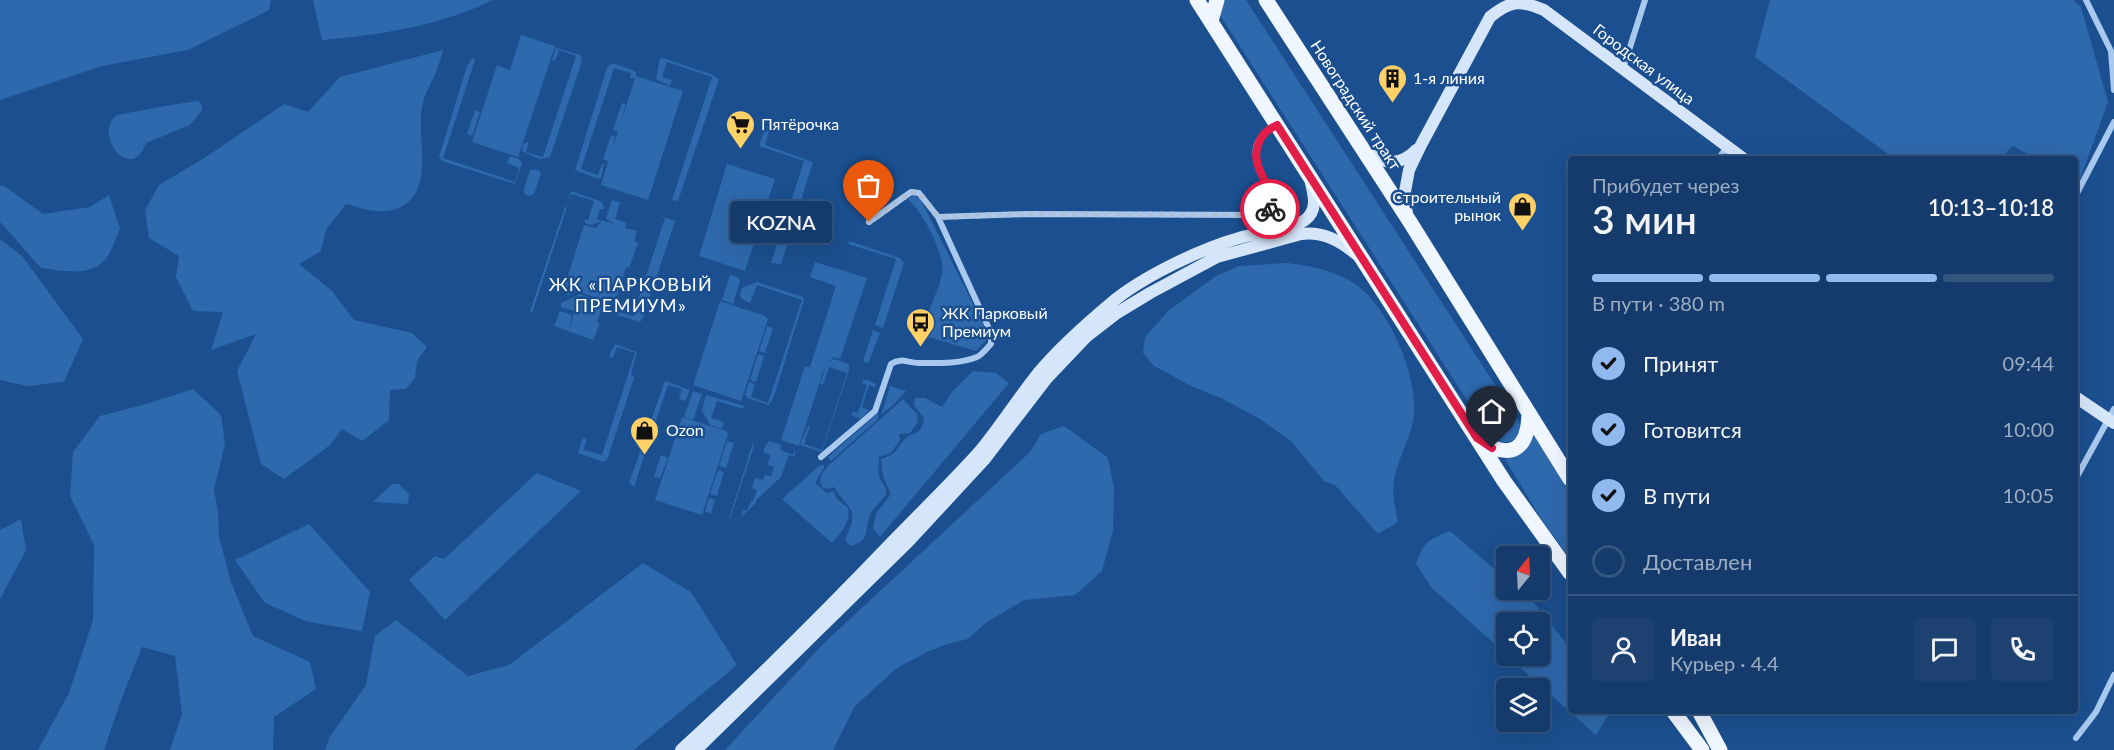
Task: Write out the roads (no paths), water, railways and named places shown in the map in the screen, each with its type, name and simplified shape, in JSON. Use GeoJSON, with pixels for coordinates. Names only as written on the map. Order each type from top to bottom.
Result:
{"type":"FeatureCollection","features":[{"type":"Feature","properties":{"kind":"main road"},"geometry":{"type":"LineString","coordinates":[[1197,0],[1504,481],[1568,570]]}},
{"type":"Feature","properties":{"kind":"main road"},"geometry":{"type":"LineString","coordinates":[[1210,21],[1216,0]]}},
{"type":"Feature","properties":{"kind":"main road","name":"Новоградский тракт"},"geometry":{"type":"LineString","coordinates":[[1266,0],[1410,222],[1568,476]]}},
{"type":"Feature","properties":{"kind":"main road","name":"Городская улица"},"geometry":{"type":"LineString","coordinates":[[1410,222],[1405,209],[1406,183],[1421,145],[1490,17],[1514,1],[1527,3],[1544,10],[1740,156]]}},
{"type":"Feature","properties":{"kind":"main road"},"geometry":{"type":"LineString","coordinates":[[1363,148],[1375,158],[1400,162],[1421,145]]}},
{"type":"Feature","properties":{"kind":"main road"},"geometry":{"type":"LineString","coordinates":[[681,750],[848,589],[925,508],[979,451],[1039,372],[1084,326],[1115,300],[1151,277],[1199,253],[1239,238],[1304,221],[1314,205],[1310,179]]}},
{"type":"Feature","properties":{"kind":"main road"},"geometry":{"type":"LineString","coordinates":[[696,750],[909,541],[984,460],[1047,378],[1086,338],[1117,314],[1150,293],[1217,257],[1301,234],[1312,233],[1334,238],[1362,259]]}},
{"type":"Feature","properties":{"kind":"main road"},"geometry":{"type":"LineString","coordinates":[[2078,398],[2112,417]]}},
{"type":"Feature","properties":{"kind":"main road"},"geometry":{"type":"LineString","coordinates":[[1477,438],[1492,448],[1505,452],[1516,449],[1524,441],[1529,413]]}},
{"type":"Feature","properties":{"kind":"main road"},"geometry":{"type":"LineString","coordinates":[[1675,714],[1702,750]]}},
{"type":"Feature","properties":{"kind":"main road"},"geometry":{"type":"LineString","coordinates":[[1701,714],[1720,750]]}},
{"type":"Feature","properties":{"kind":"street"},"geometry":{"type":"LineString","coordinates":[[1622,70],[1645,0]]}},
{"type":"Feature","properties":{"kind":"street"},"geometry":{"type":"LineString","coordinates":[[2086,0],[2111,51],[2114,90]]}},
{"type":"Feature","properties":{"kind":"street"},"geometry":{"type":"LineString","coordinates":[[2078,191],[2114,122]]}},
{"type":"Feature","properties":{"kind":"street"},"geometry":{"type":"LineString","coordinates":[[938,217],[1040,214],[1264,215],[1271,203],[1255,161],[1256,151],[1263,135],[1277,125]]}},
{"type":"Feature","properties":{"kind":"street"},"geometry":{"type":"LineString","coordinates":[[1720,156],[1727,147]]}},
{"type":"Feature","properties":{"kind":"street"},"geometry":{"type":"LineString","coordinates":[[821,457],[875,411],[891,364],[897,360],[915,364],[956,361],[979,356],[991,344],[991,333],[938,217],[919,193],[911,192],[869,222]]}},
{"type":"Feature","properties":{"kind":"street"},"geometry":{"type":"LineString","coordinates":[[2078,475],[2112,417]]}},
{"type":"Feature","properties":{"kind":"street"},"geometry":{"type":"LineString","coordinates":[[2076,738],[2096,712],[2114,675]]}},
{"type":"Feature","properties":{"kind":"place","name":"1-я линия"},"geometry":{"type":"Point","coordinates":[1392,104]}},
{"type":"Feature","properties":{"kind":"place","name":"Пятёрочка"},"geometry":{"type":"Point","coordinates":[740,150]}},
{"type":"Feature","properties":{"kind":"place","name":"KOZNA"},"geometry":{"type":"Point","coordinates":[869,222]}},
{"type":"Feature","properties":{"kind":"place","name":"Строительный рынок"},"geometry":{"type":"Point","coordinates":[1522,232]}},
{"type":"Feature","properties":{"kind":"place","name":"ЖК Парковый Премиум"},"geometry":{"type":"Point","coordinates":[921,348]}},
{"type":"Feature","properties":{"kind":"place","name":"Ozon"},"geometry":{"type":"Point","coordinates":[645,456]}},
{"type":"Feature","properties":{"kind":"district","name":"ЖК «ПАРКОВЫЙ ПРЕМИУМ»"},"geometry":{"type":"Point","coordinates":[631,295]}}]}
